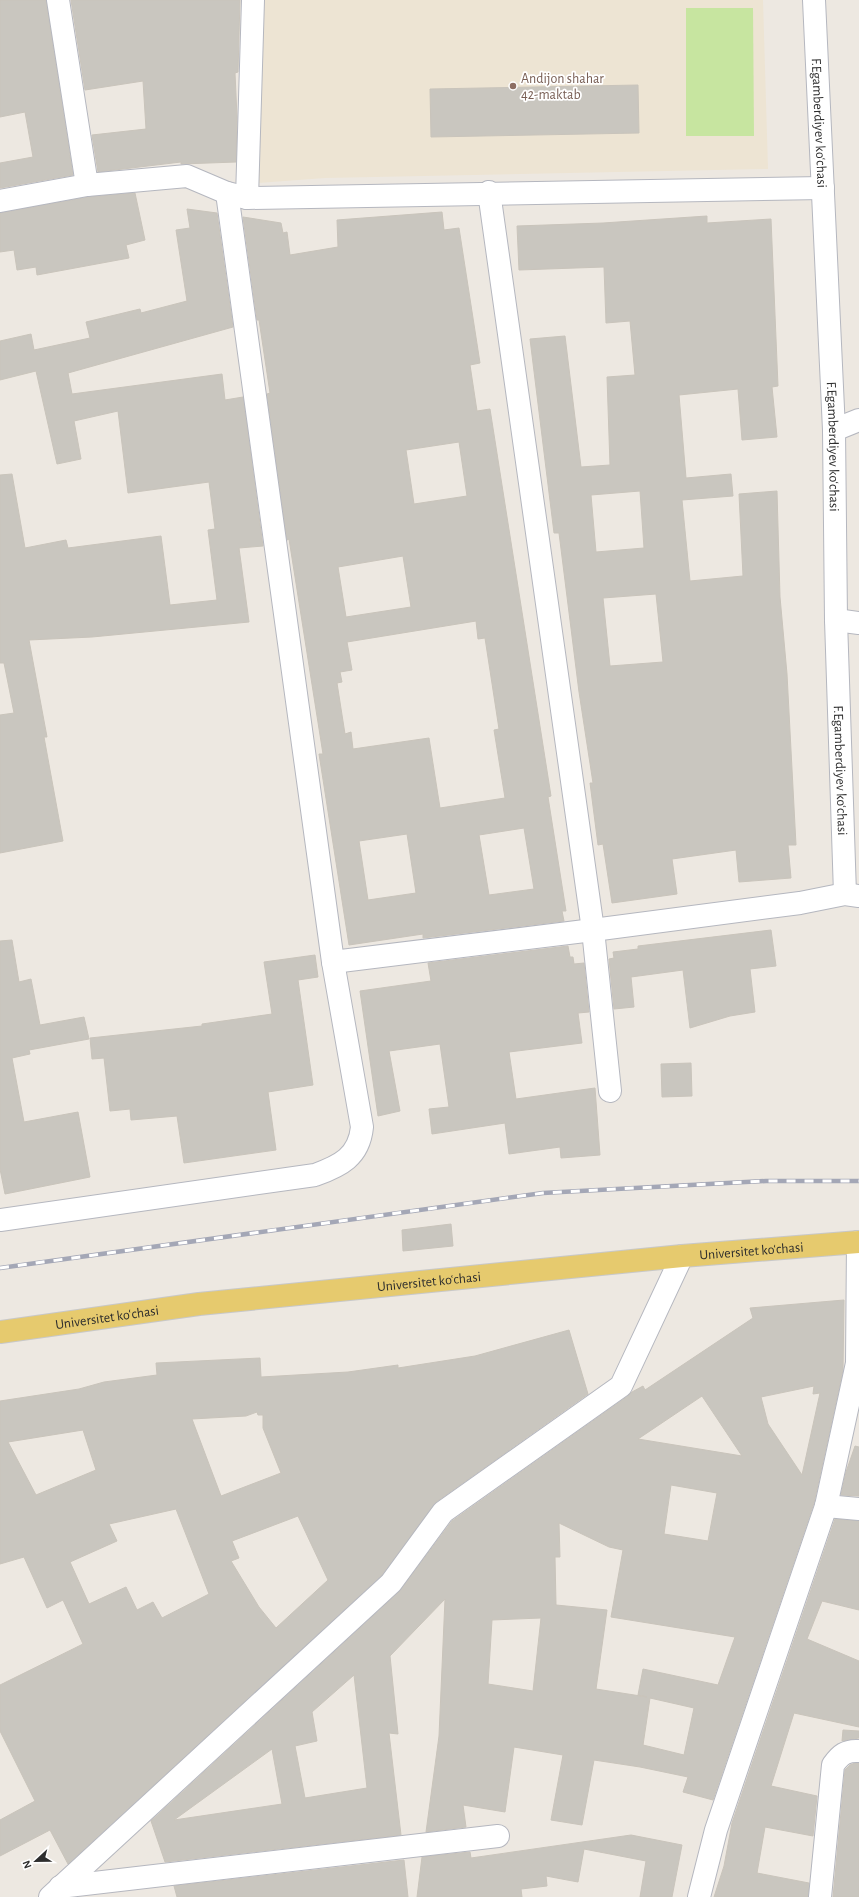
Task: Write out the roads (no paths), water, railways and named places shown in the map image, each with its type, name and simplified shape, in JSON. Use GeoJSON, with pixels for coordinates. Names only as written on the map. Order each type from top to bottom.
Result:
{"type":"FeatureCollection","features":[{"type":"Feature","properties":{"kind":"main road","name":"Universitet kо‘chasi"},"geometry":{"type":"LineString","coordinates":[[0,1332],[199,1304],[682,1256],[858,1242]]}},
{"type":"Feature","properties":{"kind":"street"},"geometry":{"type":"LineString","coordinates":[[58,0],[87,185]]}},
{"type":"Feature","properties":{"kind":"street"},"geometry":{"type":"LineString","coordinates":[[0,1220],[315,1175],[333,1169],[346,1161],[357,1146],[361,1136],[362,1127],[333,962],[237,195],[253,0]]}},
{"type":"Feature","properties":{"kind":"street","name":"F.Egamberdiyev kо‘chasi"},"geometry":{"type":"LineString","coordinates":[[814,0],[824,188],[834,430],[836,620],[852,895]]}},
{"type":"Feature","properties":{"kind":"street"},"geometry":{"type":"LineString","coordinates":[[0,201],[87,185],[187,176],[237,195],[824,188]]}},
{"type":"Feature","properties":{"kind":"street"},"geometry":{"type":"LineString","coordinates":[[489,192],[593,930],[610,1092]]}},
{"type":"Feature","properties":{"kind":"street"},"geometry":{"type":"LineString","coordinates":[[834,430],[859,420]]}},
{"type":"Feature","properties":{"kind":"street"},"geometry":{"type":"LineString","coordinates":[[836,620],[859,623]]}},
{"type":"Feature","properties":{"kind":"street"},"geometry":{"type":"LineString","coordinates":[[333,962],[593,930],[852,895]]}},
{"type":"Feature","properties":{"kind":"street"},"geometry":{"type":"LineString","coordinates":[[699,1897],[716,1830],[826,1506],[857,1363],[858,1242]]}},
{"type":"Feature","properties":{"kind":"street"},"geometry":{"type":"LineString","coordinates":[[55,1892],[391,1583],[443,1512],[622,1386],[682,1256]]}},
{"type":"Feature","properties":{"kind":"street"},"geometry":{"type":"LineString","coordinates":[[826,1506],[859,1509]]}},
{"type":"Feature","properties":{"kind":"street"},"geometry":{"type":"LineString","coordinates":[[820,1897],[833,1765],[840,1754],[852,1750],[859,1751]]}},
{"type":"Feature","properties":{"kind":"street"},"geometry":{"type":"LineString","coordinates":[[55,1892],[498,1836]]}},
{"type":"Feature","properties":{"kind":"railway"},"geometry":{"type":"LineString","coordinates":[[0,1268],[543,1193],[766,1181],[859,1181]]}},
{"type":"Feature","properties":{"kind":"place","name":"Andijon shahar 42-maktab"},"geometry":{"type":"Point","coordinates":[513,86]}}]}
